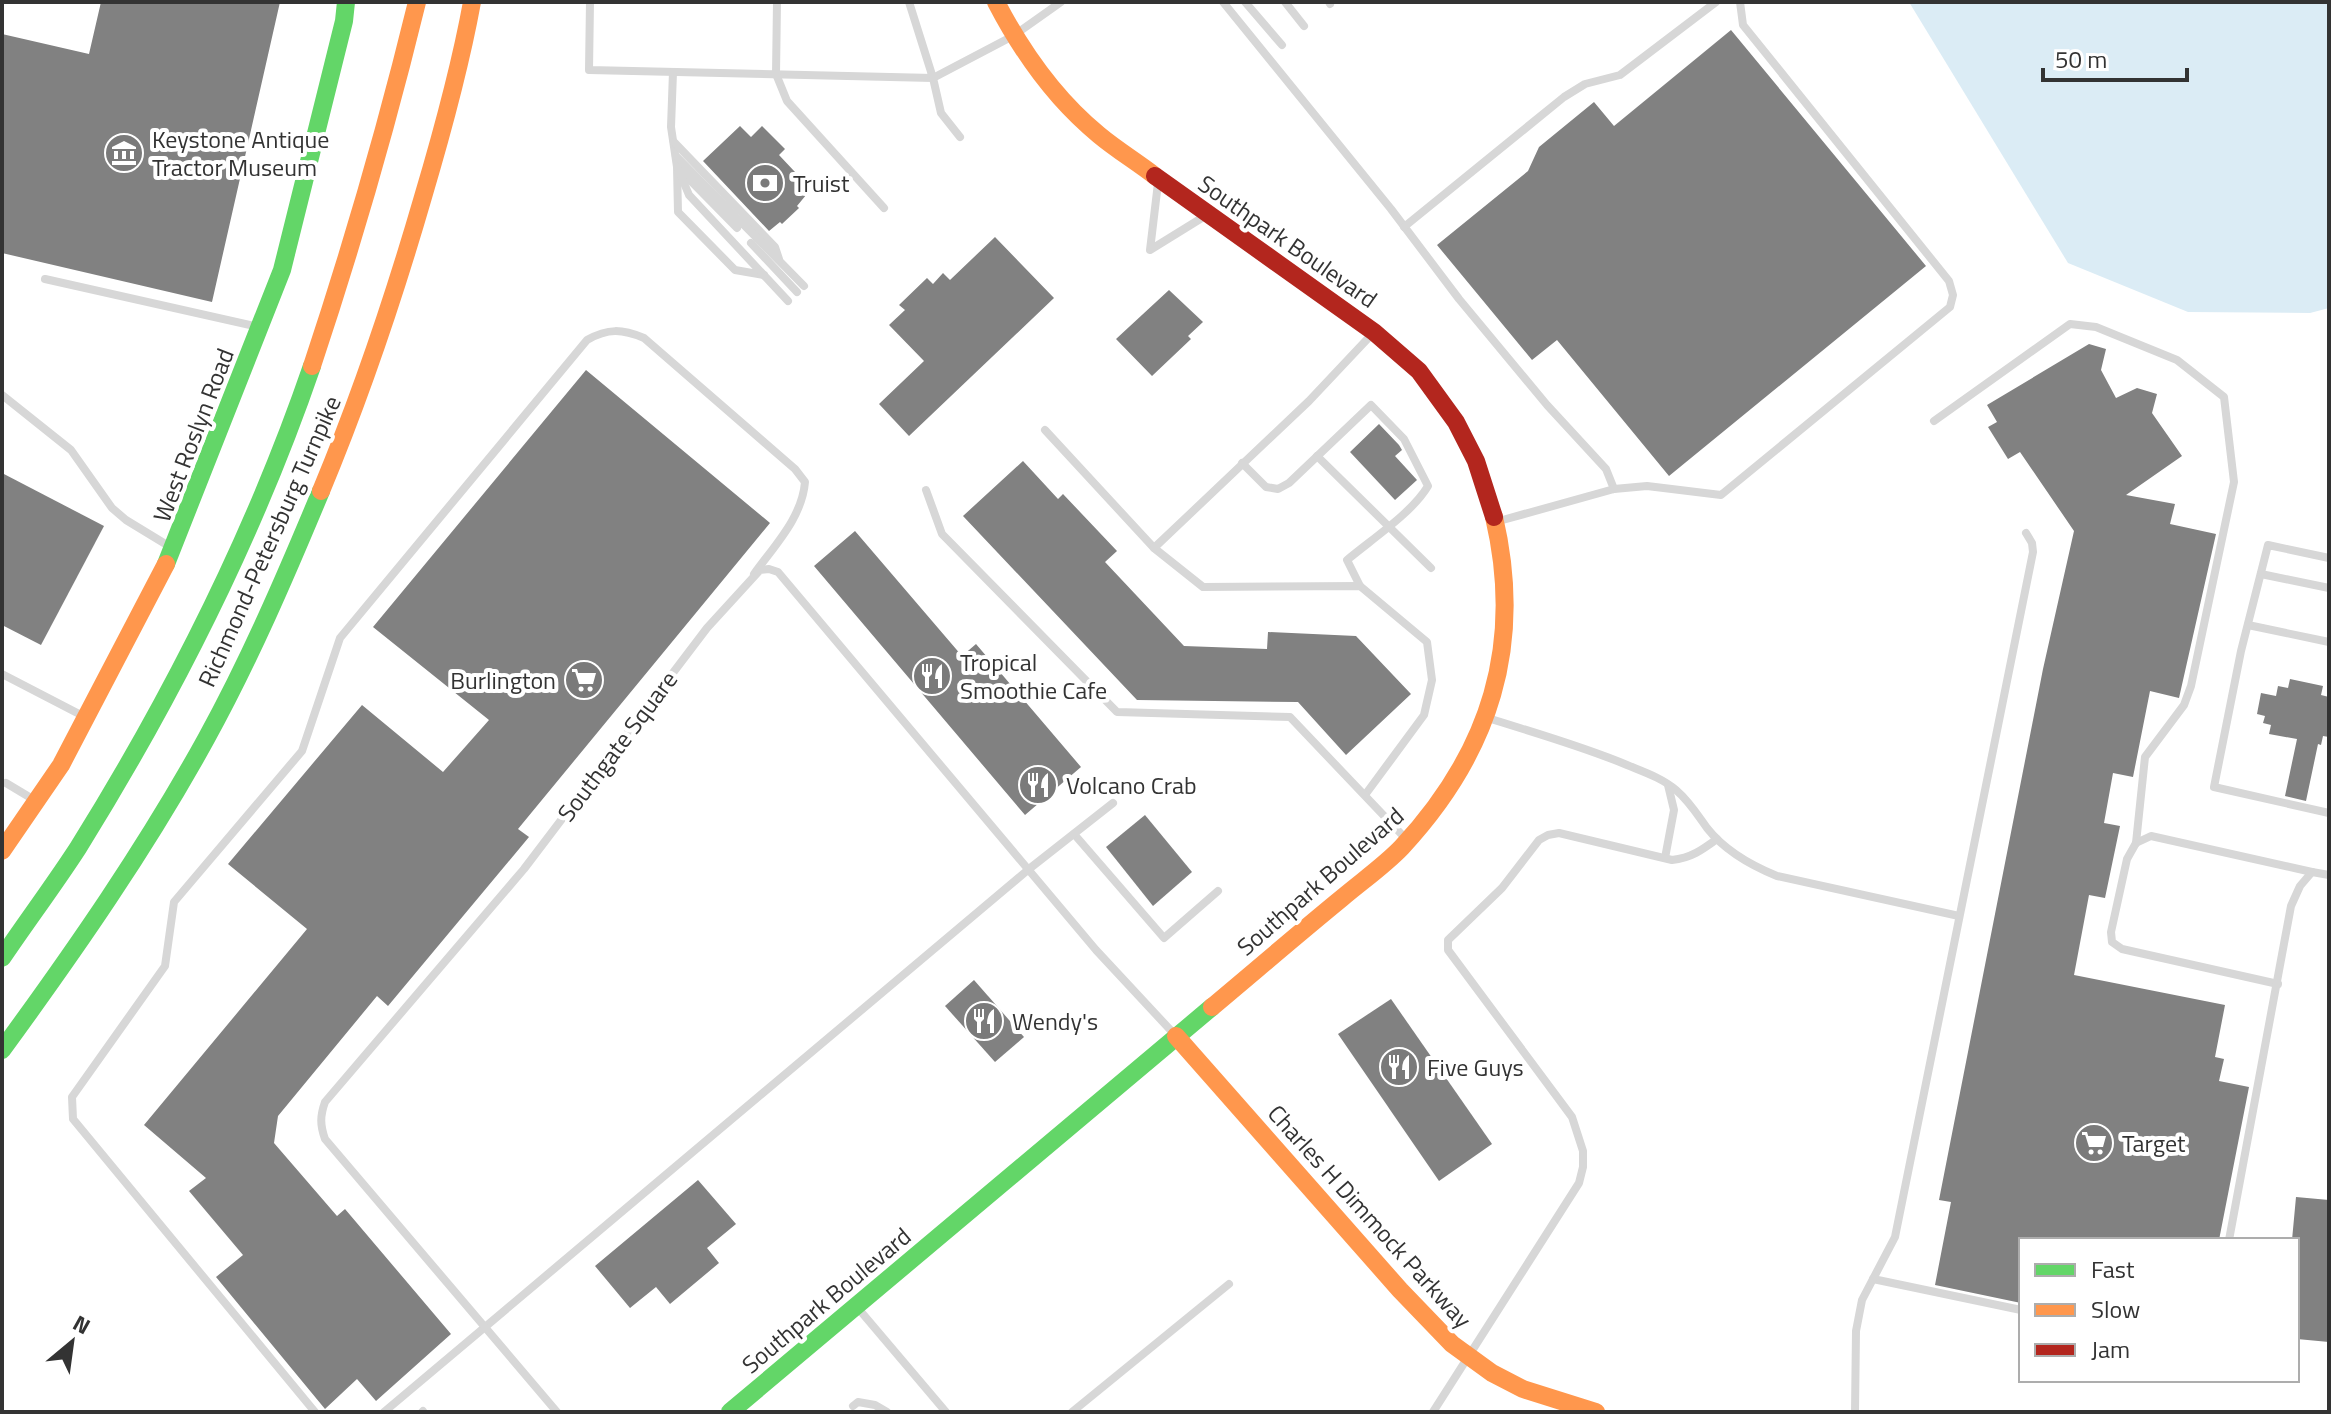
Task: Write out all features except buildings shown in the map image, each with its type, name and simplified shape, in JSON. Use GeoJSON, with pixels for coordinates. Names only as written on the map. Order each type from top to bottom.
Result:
{"type":"FeatureCollection","features":[{"type":"Feature","properties":{"kind":"main road","name":"West Roslyn Road"},"geometry":{"type":"LineString","coordinates":[[2,851],[61,765],[174,549],[282,270],[344,21],[346,2]]}},
{"type":"Feature","properties":{"kind":"main road","name":"Richmond-Petersburg Turnpike"},"geometry":{"type":"LineString","coordinates":[[2,958],[86,836],[160,711],[258,509],[313,369],[359,228],[395,103],[417,2]]}},
{"type":"Feature","properties":{"kind":"main road","name":"Richmond-Petersburg Turnpike"},"geometry":{"type":"LineString","coordinates":[[2,1050],[55,978],[131,863],[205,741],[267,615],[357,399],[403,270],[436,154],[472,2]]}},
{"type":"Feature","properties":{"kind":"main road","name":"Southpark Boulevard"},"geometry":{"type":"LineString","coordinates":[[730,1412],[1407,840],[1452,785],[1487,718],[1501,668],[1507,616],[1506,575],[1495,522],[1489,495],[1477,466],[1446,406],[1411,362],[1374,332],[1100,136],[1064,104],[1013,36],[996,2]]}},
{"type":"Feature","properties":{"kind":"main road","name":"Charles H Dimmock Parkway"},"geometry":{"type":"LineString","coordinates":[[1176,1036],[1400,1290],[1452,1344],[1492,1373],[1523,1389],[1596,1412]]}},
{"type":"Feature","properties":{"kind":"lane"},"geometry":{"type":"LineString","coordinates":[[590,2],[589,70],[933,78],[1013,36],[1061,2]]}},
{"type":"Feature","properties":{"kind":"lane"},"geometry":{"type":"LineString","coordinates":[[777,2],[776,74],[787,101],[884,208]]}},
{"type":"Feature","properties":{"kind":"lane"},"geometry":{"type":"LineString","coordinates":[[909,2],[941,113],[960,137]]}},
{"type":"Feature","properties":{"kind":"lane"},"geometry":{"type":"LineString","coordinates":[[1223,2],[1478,323],[1606,469],[1614,489]]}},
{"type":"Feature","properties":{"kind":"lane"},"geometry":{"type":"LineString","coordinates":[[1245,2],[1282,45]]}},
{"type":"Feature","properties":{"kind":"lane"},"geometry":{"type":"LineString","coordinates":[[1285,2],[1304,26]]}},
{"type":"Feature","properties":{"kind":"lane"},"geometry":{"type":"LineString","coordinates":[[1404,227],[1564,97],[1585,84],[1620,75],[1716,2]]}},
{"type":"Feature","properties":{"kind":"lane"},"geometry":{"type":"LineString","coordinates":[[1495,522],[1614,489],[1647,486],[1721,495],[1950,307],[1953,295],[1949,281],[1743,25],[1740,2]]}},
{"type":"Feature","properties":{"kind":"lane"},"geometry":{"type":"LineString","coordinates":[[673,72],[671,127],[677,167],[678,212],[735,270],[764,275]]}},
{"type":"Feature","properties":{"kind":"lane"},"geometry":{"type":"LineString","coordinates":[[673,142],[775,247],[780,261]]}},
{"type":"Feature","properties":{"kind":"lane"},"geometry":{"type":"LineString","coordinates":[[675,156],[780,261],[800,289],[751,243]]}},
{"type":"Feature","properties":{"kind":"lane"},"geometry":{"type":"LineString","coordinates":[[677,167],[737,228]]}},
{"type":"Feature","properties":{"kind":"lane"},"geometry":{"type":"LineString","coordinates":[[677,167],[689,195],[788,301]]}},
{"type":"Feature","properties":{"kind":"lane"},"geometry":{"type":"LineString","coordinates":[[1159,179],[1150,250],[1209,214]]}},
{"type":"Feature","properties":{"kind":"lane"},"geometry":{"type":"LineString","coordinates":[[45,279],[260,327]]}},
{"type":"Feature","properties":{"kind":"lane"},"geometry":{"type":"LineString","coordinates":[[1934,421],[2070,324],[2096,327],[2177,360],[2224,397],[2234,482],[2191,686],[2184,705],[2145,757],[2136,843],[2127,859],[2111,932],[2112,942],[2122,949],[2278,984]]}},
{"type":"Feature","properties":{"kind":"lane"},"geometry":{"type":"LineString","coordinates":[[315,1412],[73,1119],[72,1097],[165,966],[174,902],[302,751],[340,638],[587,340],[604,331],[624,330],[644,338],[795,469],[805,482],[804,497],[797,514],[754,574]]}},
{"type":"Feature","properties":{"kind":"lane"},"geometry":{"type":"LineString","coordinates":[[1154,548],[1338,372],[1374,332]]}},
{"type":"Feature","properties":{"kind":"lane"},"geometry":{"type":"LineString","coordinates":[[2,395],[71,450],[119,514],[174,549]]}},
{"type":"Feature","properties":{"kind":"lane"},"geometry":{"type":"LineString","coordinates":[[1242,463],[1266,487],[1278,489],[1289,483],[1371,405],[1404,439],[1428,486],[1389,526],[1347,560],[1360,586],[1427,642],[1432,680],[1424,715],[1365,795]]}},
{"type":"Feature","properties":{"kind":"lane"},"geometry":{"type":"LineString","coordinates":[[1045,430],[1154,548],[1203,587],[1360,586]]}},
{"type":"Feature","properties":{"kind":"lane"},"geometry":{"type":"LineString","coordinates":[[1317,456],[1431,568]]}},
{"type":"Feature","properties":{"kind":"lane"},"geometry":{"type":"LineString","coordinates":[[926,490],[942,534],[1117,712],[1290,717],[1407,840]]}},
{"type":"Feature","properties":{"kind":"lane"},"geometry":{"type":"LineString","coordinates":[[1855,1412],[1856,1331],[1862,1300],[1895,1237],[2033,552],[2026,533]]}},
{"type":"Feature","properties":{"kind":"lane"},"geometry":{"type":"LineString","coordinates":[[2329,558],[2268,545],[2214,787],[2329,813]]}},
{"type":"Feature","properties":{"kind":"lane"},"geometry":{"type":"LineString","coordinates":[[754,574],[769,569],[778,572],[1096,950],[1176,1036]]}},
{"type":"Feature","properties":{"kind":"lane","name":"Southgate Square"},"geometry":{"type":"LineString","coordinates":[[557,1412],[325,1139],[320,1114],[325,1102],[524,869],[694,644],[754,574]]}},
{"type":"Feature","properties":{"kind":"lane"},"geometry":{"type":"LineString","coordinates":[[2261,574],[2329,588]]}},
{"type":"Feature","properties":{"kind":"lane"},"geometry":{"type":"LineString","coordinates":[[2248,625],[2329,642]]}},
{"type":"Feature","properties":{"kind":"lane"},"geometry":{"type":"LineString","coordinates":[[2,674],[86,718]]}},
{"type":"Feature","properties":{"kind":"lane"},"geometry":{"type":"LineString","coordinates":[[1487,718],[1598,753],[1655,776],[1693,807],[1717,839],[1736,856],[1777,876],[1959,916]]}},
{"type":"Feature","properties":{"kind":"lane"},"geometry":{"type":"LineString","coordinates":[[6,783],[36,801]]}},
{"type":"Feature","properties":{"kind":"lane"},"geometry":{"type":"LineString","coordinates":[[1665,858],[1674,810],[1667,784]]}},
{"type":"Feature","properties":{"kind":"lane"},"geometry":{"type":"LineString","coordinates":[[384,1412],[1029,869],[1113,803]]}},
{"type":"Feature","properties":{"kind":"lane"},"geometry":{"type":"LineString","coordinates":[[1433,1412],[1579,1183],[1583,1167],[1583,1151],[1572,1117],[1448,950],[1448,940],[1502,888],[1539,840],[1548,835],[1559,833],[1665,858],[1686,858],[1717,839]]}},
{"type":"Feature","properties":{"kind":"lane"},"geometry":{"type":"LineString","coordinates":[[1074,834],[1164,938],[1218,891]]}},
{"type":"Feature","properties":{"kind":"lane"},"geometry":{"type":"LineString","coordinates":[[2136,843],[2151,836],[2329,875]]}},
{"type":"Feature","properties":{"kind":"lane"},"geometry":{"type":"LineString","coordinates":[[2229,1238],[2291,906],[2300,886],[2312,872]]}},
{"type":"Feature","properties":{"kind":"lane"},"geometry":{"type":"LineString","coordinates":[[1873,1279],[2019,1310]]}},
{"type":"Feature","properties":{"kind":"lane"},"geometry":{"type":"LineString","coordinates":[[1072,1412],[1229,1284]]}},
{"type":"Feature","properties":{"kind":"lane"},"geometry":{"type":"LineString","coordinates":[[856,1306],[946,1412]]}},
{"type":"Feature","properties":{"kind":"lane"},"geometry":{"type":"LineString","coordinates":[[853,1406],[858,1402],[875,1405],[887,1412]]}},
{"type":"Feature","properties":{"kind":"shaded area"},"geometry":{"type":"Polygon","coordinates":[[[1909,2],[2329,2],[2329,308],[2310,313],[2188,312],[2068,263],[1909,2]]]}},
{"type":"Feature","properties":{"kind":"traffic: fast"},"geometry":{"type":"LineString","coordinates":[[166,564],[282,270],[344,21],[346,2]]}},
{"type":"Feature","properties":{"kind":"traffic: fast"},"geometry":{"type":"LineString","coordinates":[[2,958],[78,848],[178,674],[264,491],[312,366]]}},
{"type":"Feature","properties":{"kind":"traffic: fast"},"geometry":{"type":"LineString","coordinates":[[2,1050],[109,898],[183,780],[252,648],[321,491]]}},
{"type":"Feature","properties":{"kind":"traffic: fast"},"geometry":{"type":"LineString","coordinates":[[730,1412],[1212,1007]]}},
{"type":"Feature","properties":{"kind":"traffic: slow"},"geometry":{"type":"LineString","coordinates":[[312,366],[368,185],[417,2]]}},
{"type":"Feature","properties":{"kind":"traffic: slow"},"geometry":{"type":"LineString","coordinates":[[321,491],[363,382],[400,272],[444,125],[472,2]]}},
{"type":"Feature","properties":{"kind":"traffic: slow"},"geometry":{"type":"LineString","coordinates":[[996,2],[1028,57],[1068,106],[1099,135],[1155,176]]}},
{"type":"Feature","properties":{"kind":"traffic: slow"},"geometry":{"type":"LineString","coordinates":[[1212,1007],[1395,854],[1432,811],[1458,773],[1478,735],[1492,694],[1501,653],[1505,609],[1494,517]]}},
{"type":"Feature","properties":{"kind":"traffic: slow"},"geometry":{"type":"LineString","coordinates":[[2,851],[61,765],[166,564]]}},
{"type":"Feature","properties":{"kind":"traffic: slow"},"geometry":{"type":"LineString","coordinates":[[1176,1036],[1400,1290],[1452,1344],[1492,1373],[1523,1389],[1596,1412]]}},
{"type":"Feature","properties":{"kind":"traffic: jam"},"geometry":{"type":"LineString","coordinates":[[1155,176],[1374,332],[1419,371],[1456,422],[1476,461],[1494,517]]}},
{"type":"Feature","properties":{"kind":"place","name":"Keystone Antique Tractor Museum"},"geometry":{"type":"Point","coordinates":[124,153]}},
{"type":"Feature","properties":{"kind":"place","name":"Truist"},"geometry":{"type":"Point","coordinates":[765,183]}},
{"type":"Feature","properties":{"kind":"place","name":"Tropical Smoothie Cafe"},"geometry":{"type":"Point","coordinates":[932,676]}},
{"type":"Feature","properties":{"kind":"place","name":"Burlington"},"geometry":{"type":"Point","coordinates":[584,680]}},
{"type":"Feature","properties":{"kind":"place","name":"Volcano Crab"},"geometry":{"type":"Point","coordinates":[1038,785]}},
{"type":"Feature","properties":{"kind":"place","name":"Wendy's"},"geometry":{"type":"Point","coordinates":[984,1021]}},
{"type":"Feature","properties":{"kind":"place","name":"Five Guys"},"geometry":{"type":"Point","coordinates":[1399,1067]}},
{"type":"Feature","properties":{"kind":"place","name":"Target"},"geometry":{"type":"Point","coordinates":[2094,1143]}}]}
